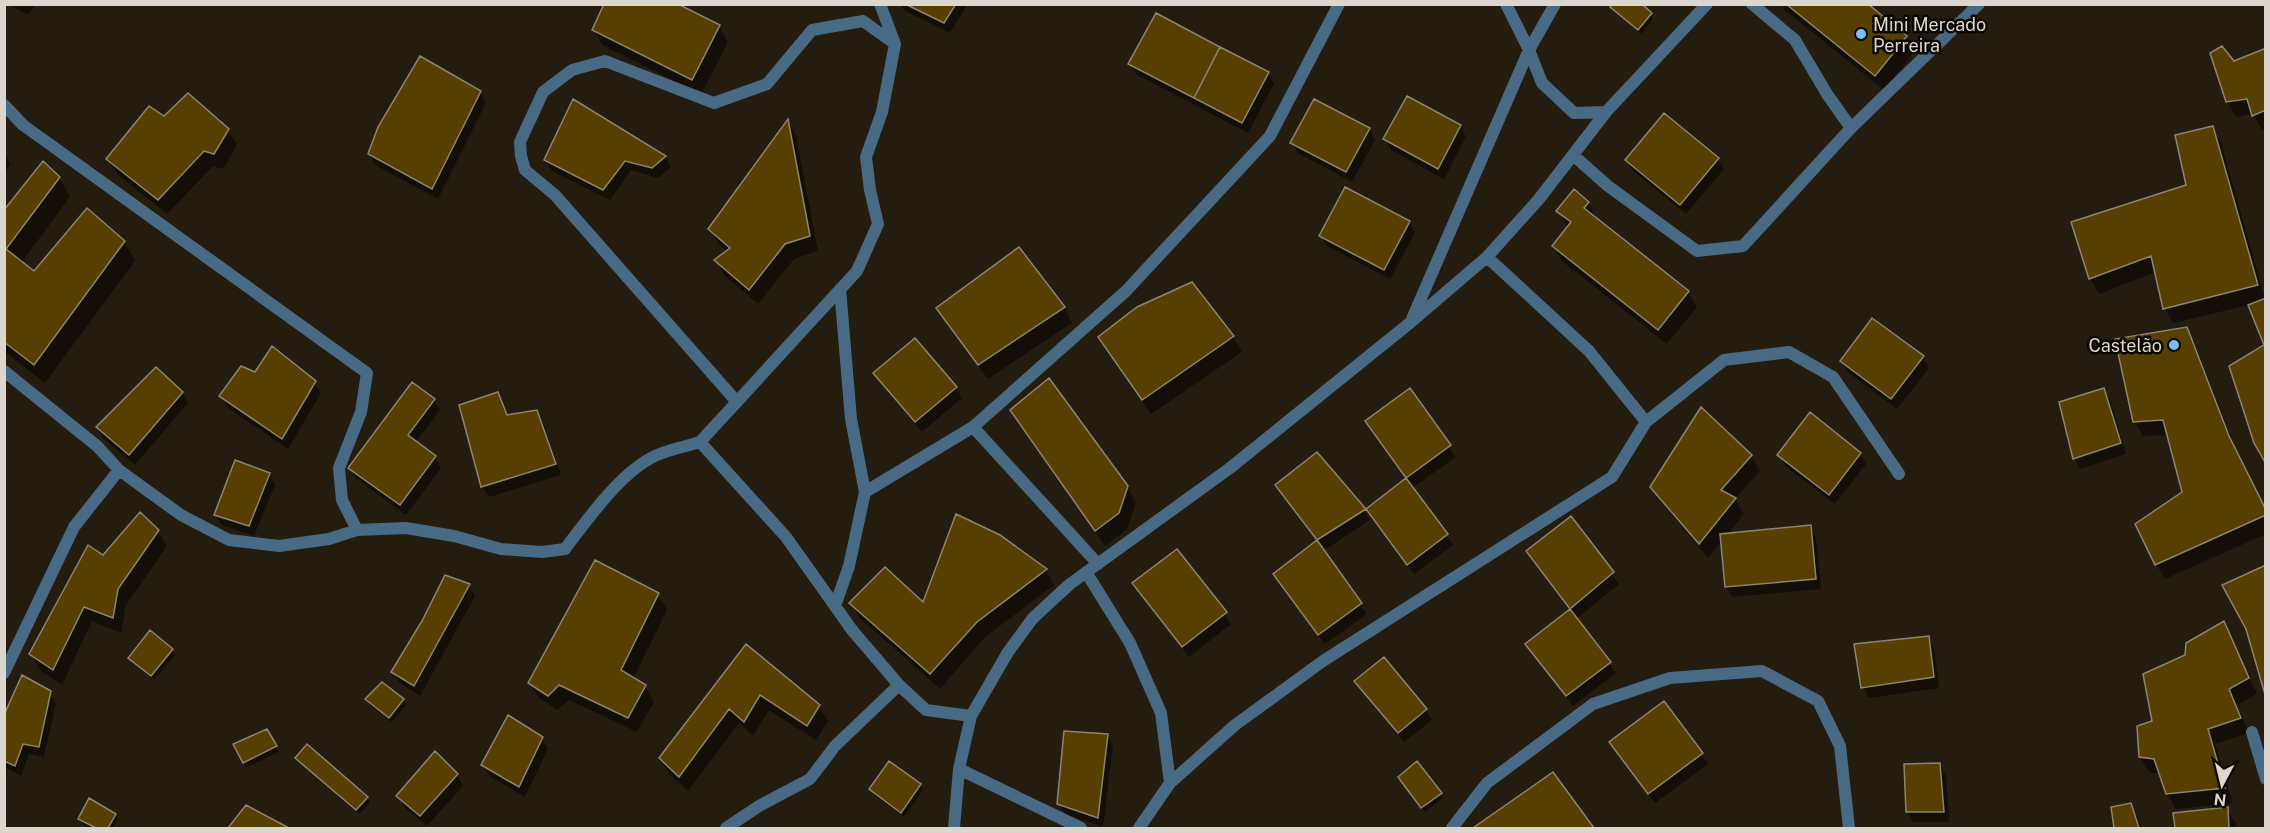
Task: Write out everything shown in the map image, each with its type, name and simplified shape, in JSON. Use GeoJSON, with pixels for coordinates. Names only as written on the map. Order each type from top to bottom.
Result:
{"type":"FeatureCollection","features":[{"type":"Feature","properties":{"kind":"street"},"geometry":{"type":"LineString","coordinates":[[4,371],[98,446],[118,470],[181,515],[230,540],[279,546],[329,539],[357,530],[406,528],[454,536],[501,549],[542,552],[565,549],[589,518],[632,471],[652,457],[700,442],[856,271],[878,224],[870,190],[866,157],[882,112],[895,44],[880,4]]}},
{"type":"Feature","properties":{"kind":"street"},"geometry":{"type":"LineString","coordinates":[[866,492],[973,427],[1126,291],[1270,136],[1339,4]]}},
{"type":"Feature","properties":{"kind":"street"},"geometry":{"type":"LineString","coordinates":[[1506,4],[1529,50],[1542,83],[1574,113],[1606,112]]}},
{"type":"Feature","properties":{"kind":"street"},"geometry":{"type":"LineString","coordinates":[[1411,322],[1529,50],[1555,4]]}},
{"type":"Feature","properties":{"kind":"street"},"geometry":{"type":"LineString","coordinates":[[954,828],[959,769],[971,716],[1008,652],[1033,618],[1086,572],[1230,468],[1411,322],[1486,257],[1539,199],[1606,112],[1707,4]]}},
{"type":"Feature","properties":{"kind":"street"},"geometry":{"type":"LineString","coordinates":[[1752,4],[1795,40],[1827,94],[1851,128]]}},
{"type":"Feature","properties":{"kind":"street"},"geometry":{"type":"LineString","coordinates":[[1573,155],[1608,186],[1698,251],[1743,246],[1851,128],[1979,4]]}},
{"type":"Feature","properties":{"kind":"street"},"geometry":{"type":"LineString","coordinates":[[736,402],[555,195],[525,170],[520,141],[543,92],[573,70],[605,61],[714,103],[767,84],[812,30],[863,21],[895,44]]}},
{"type":"Feature","properties":{"kind":"street"},"geometry":{"type":"LineString","coordinates":[[4,105],[23,125],[367,373],[361,412],[339,468],[342,500],[357,530]]}},
{"type":"Feature","properties":{"kind":"street"},"geometry":{"type":"LineString","coordinates":[[1486,257],[1589,351],[1646,422]]}},
{"type":"Feature","properties":{"kind":"street"},"geometry":{"type":"LineString","coordinates":[[835,606],[849,566],[866,492],[851,419],[840,289]]}},
{"type":"Feature","properties":{"kind":"street"},"geometry":{"type":"LineString","coordinates":[[1139,828],[1170,783],[1235,725],[1323,661],[1612,477],[1646,422],[1724,360],[1789,352],[1833,377],[1899,474]]}},
{"type":"Feature","properties":{"kind":"street"},"geometry":{"type":"LineString","coordinates":[[973,427],[1098,564]]}},
{"type":"Feature","properties":{"kind":"street"},"geometry":{"type":"LineString","coordinates":[[700,442],[786,537],[852,630],[899,685],[926,710],[971,716]]}},
{"type":"Feature","properties":{"kind":"street"},"geometry":{"type":"LineString","coordinates":[[4,673],[74,527],[118,470]]}},
{"type":"Feature","properties":{"kind":"street"},"geometry":{"type":"LineString","coordinates":[[1086,572],[1131,643],[1161,712],[1170,783]]}},
{"type":"Feature","properties":{"kind":"street"},"geometry":{"type":"LineString","coordinates":[[1452,828],[1487,783],[1593,704],[1670,678],[1762,671],[1818,700],[1840,746],[1849,828]]}},
{"type":"Feature","properties":{"kind":"street"},"geometry":{"type":"LineString","coordinates":[[726,828],[810,779],[836,746],[899,685]]}},
{"type":"Feature","properties":{"kind":"street"},"geometry":{"type":"LineString","coordinates":[[2252,732],[2265,779]]}},
{"type":"Feature","properties":{"kind":"street"},"geometry":{"type":"LineString","coordinates":[[959,769],[1081,828]]}},
{"type":"Feature","properties":{"kind":"building"},"geometry":{"type":"Polygon","coordinates":[[[604,4],[678,4],[720,25],[692,80],[592,30],[604,4]]]}},
{"type":"Feature","properties":{"kind":"building"},"geometry":{"type":"Polygon","coordinates":[[[905,4],[956,4],[944,23],[905,4]]]}},
{"type":"Feature","properties":{"kind":"building"},"geometry":{"type":"Polygon","coordinates":[[[1612,4],[1642,4],[1652,13],[1638,30],[1610,7],[1612,4]]]}},
{"type":"Feature","properties":{"kind":"building"},"geometry":{"type":"Polygon","coordinates":[[[1786,4],[1868,4],[1907,36],[1875,76],[1786,4]]]}},
{"type":"Feature","properties":{"kind":"building"},"geometry":{"type":"Polygon","coordinates":[[[1156,13],[1220,47],[1194,98],[1128,64],[1156,13]]]}},
{"type":"Feature","properties":{"kind":"building"},"geometry":{"type":"Polygon","coordinates":[[[2222,46],[2234,61],[2266,48],[2266,110],[2252,116],[2247,99],[2226,102],[2210,53],[2222,46]]]}},
{"type":"Feature","properties":{"kind":"building"},"geometry":{"type":"Polygon","coordinates":[[[1220,47],[1269,72],[1242,123],[1194,98],[1220,47]]]}},
{"type":"Feature","properties":{"kind":"building"},"geometry":{"type":"Polygon","coordinates":[[[420,56],[481,91],[432,189],[368,154],[378,127],[420,56]]]}},
{"type":"Feature","properties":{"kind":"building"},"geometry":{"type":"Polygon","coordinates":[[[188,93],[229,129],[214,154],[204,151],[158,200],[106,159],[149,106],[164,116],[188,93]]]}},
{"type":"Feature","properties":{"kind":"building"},"geometry":{"type":"Polygon","coordinates":[[[1407,96],[1461,125],[1438,169],[1383,139],[1407,96]]]}},
{"type":"Feature","properties":{"kind":"building"},"geometry":{"type":"Polygon","coordinates":[[[573,99],[666,156],[652,168],[625,161],[603,190],[544,160],[573,99]]]}},
{"type":"Feature","properties":{"kind":"building"},"geometry":{"type":"Polygon","coordinates":[[[1314,99],[1370,128],[1346,172],[1290,143],[1314,99]]]}},
{"type":"Feature","properties":{"kind":"building"},"geometry":{"type":"Polygon","coordinates":[[[1664,113],[1719,158],[1680,205],[1625,160],[1664,113]]]}},
{"type":"Feature","properties":{"kind":"building"},"geometry":{"type":"Polygon","coordinates":[[[788,119],[810,236],[785,244],[749,290],[714,260],[730,248],[708,229],[788,119]]]}},
{"type":"Feature","properties":{"kind":"building"},"geometry":{"type":"Polygon","coordinates":[[[2213,126],[2258,285],[2163,309],[2151,256],[2089,279],[2071,222],[2186,185],[2175,135],[2213,126]]]}},
{"type":"Feature","properties":{"kind":"building"},"geometry":{"type":"Polygon","coordinates":[[[43,161],[60,177],[6,249],[34,271],[87,208],[125,241],[34,365],[4,342],[4,210],[43,161]]]}},
{"type":"Feature","properties":{"kind":"building"},"geometry":{"type":"Polygon","coordinates":[[[1345,187],[1410,221],[1384,270],[1319,236],[1345,187]]]}},
{"type":"Feature","properties":{"kind":"building"},"geometry":{"type":"Polygon","coordinates":[[[1574,189],[1589,202],[1584,208],[1689,291],[1658,330],[1552,246],[1571,222],[1556,211],[1574,189]]]}},
{"type":"Feature","properties":{"kind":"building"},"geometry":{"type":"Polygon","coordinates":[[[1019,247],[1065,307],[978,365],[936,308],[1019,247]]]}},
{"type":"Feature","properties":{"kind":"building"},"geometry":{"type":"Polygon","coordinates":[[[1192,282],[1234,336],[1142,400],[1098,337],[1137,307],[1192,282]]]}},
{"type":"Feature","properties":{"kind":"building"},"geometry":{"type":"Polygon","coordinates":[[[2266,298],[2266,464],[2254,443],[2229,366],[2264,345],[2248,305],[2266,298]]]}},
{"type":"Feature","properties":{"kind":"building"},"geometry":{"type":"Polygon","coordinates":[[[1872,318],[1924,356],[1891,399],[1840,361],[1872,318]]]}},
{"type":"Feature","properties":{"kind":"building"},"geometry":{"type":"Polygon","coordinates":[[[2187,327],[2229,436],[2266,510],[2266,515],[2155,565],[2135,524],[2182,492],[2163,420],[2133,422],[2115,339],[2187,327]]]}},
{"type":"Feature","properties":{"kind":"building"},"geometry":{"type":"Polygon","coordinates":[[[915,338],[957,387],[915,422],[873,373],[915,338]]]}},
{"type":"Feature","properties":{"kind":"building"},"geometry":{"type":"Polygon","coordinates":[[[272,346],[316,381],[282,439],[219,396],[241,366],[255,372],[272,346]]]}},
{"type":"Feature","properties":{"kind":"building"},"geometry":{"type":"Polygon","coordinates":[[[156,367],[183,392],[129,455],[96,427],[156,367]]]}},
{"type":"Feature","properties":{"kind":"building"},"geometry":{"type":"Polygon","coordinates":[[[1049,378],[1128,486],[1119,513],[1095,531],[1010,410],[1049,378]]]}},
{"type":"Feature","properties":{"kind":"building"},"geometry":{"type":"Polygon","coordinates":[[[412,382],[435,399],[408,435],[436,456],[400,505],[348,468],[412,382]]]}},
{"type":"Feature","properties":{"kind":"building"},"geometry":{"type":"Polygon","coordinates":[[[1410,388],[1451,445],[1406,478],[1365,421],[1410,388]]]}},
{"type":"Feature","properties":{"kind":"building"},"geometry":{"type":"Polygon","coordinates":[[[2104,388],[2121,443],[2073,459],[2059,402],[2104,388]]]}},
{"type":"Feature","properties":{"kind":"building"},"geometry":{"type":"Polygon","coordinates":[[[498,392],[507,415],[537,410],[556,464],[481,487],[459,405],[498,392]]]}},
{"type":"Feature","properties":{"kind":"building"},"geometry":{"type":"Polygon","coordinates":[[[1701,407],[1752,455],[1721,490],[1736,498],[1699,544],[1650,487],[1701,407]]]}},
{"type":"Feature","properties":{"kind":"building"},"geometry":{"type":"Polygon","coordinates":[[[1810,412],[1861,453],[1829,495],[1777,455],[1810,412]]]}},
{"type":"Feature","properties":{"kind":"building"},"geometry":{"type":"Polygon","coordinates":[[[1317,452],[1366,509],[1317,540],[1275,485],[1317,452]]]}},
{"type":"Feature","properties":{"kind":"building"},"geometry":{"type":"Polygon","coordinates":[[[235,460],[270,473],[249,526],[214,515],[235,460]]]}},
{"type":"Feature","properties":{"kind":"building"},"geometry":{"type":"Polygon","coordinates":[[[1406,478],[1448,534],[1407,565],[1366,509],[1406,478]]]}},
{"type":"Feature","properties":{"kind":"building"},"geometry":{"type":"Polygon","coordinates":[[[140,512],[159,530],[118,589],[113,618],[84,607],[53,670],[29,654],[88,545],[103,555],[140,512]]]}},
{"type":"Feature","properties":{"kind":"building"},"geometry":{"type":"Polygon","coordinates":[[[956,514],[1000,535],[1047,569],[977,622],[930,674],[849,603],[885,567],[923,602],[956,514]]]}},
{"type":"Feature","properties":{"kind":"building"},"geometry":{"type":"Polygon","coordinates":[[[1571,516],[1614,572],[1570,609],[1526,551],[1571,516]]]}},
{"type":"Feature","properties":{"kind":"building"},"geometry":{"type":"Polygon","coordinates":[[[1811,525],[1816,579],[1725,587],[1720,534],[1811,525]]]}},
{"type":"Feature","properties":{"kind":"building"},"geometry":{"type":"Polygon","coordinates":[[[1317,540],[1362,603],[1318,635],[1273,574],[1317,540]]]}},
{"type":"Feature","properties":{"kind":"building"},"geometry":{"type":"Polygon","coordinates":[[[1177,549],[1227,612],[1182,647],[1132,583],[1177,549]]]}},
{"type":"Feature","properties":{"kind":"building"},"geometry":{"type":"Polygon","coordinates":[[[595,560],[659,593],[621,670],[646,685],[628,718],[559,685],[548,696],[528,683],[595,560]]]}},
{"type":"Feature","properties":{"kind":"building"},"geometry":{"type":"Polygon","coordinates":[[[2266,565],[2266,698],[2246,629],[2222,585],[2266,565]]]}},
{"type":"Feature","properties":{"kind":"building"},"geometry":{"type":"Polygon","coordinates":[[[445,575],[470,584],[414,686],[391,672],[422,621],[445,575]]]}},
{"type":"Feature","properties":{"kind":"building"},"geometry":{"type":"Polygon","coordinates":[[[1570,609],[1611,662],[1566,696],[1525,644],[1570,609]]]}},
{"type":"Feature","properties":{"kind":"building"},"geometry":{"type":"Polygon","coordinates":[[[2224,621],[2249,678],[2229,689],[2241,718],[2208,729],[2225,788],[2166,794],[2154,759],[2139,757],[2137,726],[2152,721],[2143,674],[2185,655],[2186,643],[2224,621]]]}},
{"type":"Feature","properties":{"kind":"building"},"geometry":{"type":"Polygon","coordinates":[[[150,630],[173,649],[151,676],[128,658],[150,630]]]}},
{"type":"Feature","properties":{"kind":"building"},"geometry":{"type":"Polygon","coordinates":[[[1929,636],[1934,677],[1861,688],[1854,644],[1929,636]]]}},
{"type":"Feature","properties":{"kind":"building"},"geometry":{"type":"Polygon","coordinates":[[[746,644],[820,705],[807,726],[760,695],[744,722],[729,709],[679,777],[659,758],[746,644]]]}},
{"type":"Feature","properties":{"kind":"building"},"geometry":{"type":"Polygon","coordinates":[[[1384,657],[1427,709],[1398,733],[1354,681],[1384,657]]]}},
{"type":"Feature","properties":{"kind":"building"},"geometry":{"type":"Polygon","coordinates":[[[22,675],[51,691],[39,747],[23,744],[15,766],[4,761],[4,715],[22,675]]]}},
{"type":"Feature","properties":{"kind":"building"},"geometry":{"type":"Polygon","coordinates":[[[382,682],[404,699],[389,718],[365,699],[382,682]]]}},
{"type":"Feature","properties":{"kind":"building"},"geometry":{"type":"Polygon","coordinates":[[[1664,701],[1703,753],[1648,794],[1609,742],[1664,701]]]}},
{"type":"Feature","properties":{"kind":"building"},"geometry":{"type":"Polygon","coordinates":[[[508,715],[543,737],[519,787],[481,765],[508,715]]]}},
{"type":"Feature","properties":{"kind":"building"},"geometry":{"type":"Polygon","coordinates":[[[267,729],[277,746],[243,763],[233,744],[267,729]]]}},
{"type":"Feature","properties":{"kind":"building"},"geometry":{"type":"Polygon","coordinates":[[[1064,731],[1108,734],[1098,818],[1057,804],[1064,731]]]}},
{"type":"Feature","properties":{"kind":"building"},"geometry":{"type":"Polygon","coordinates":[[[307,744],[368,797],[356,810],[295,758],[307,744]]]}},
{"type":"Feature","properties":{"kind":"building"},"geometry":{"type":"Polygon","coordinates":[[[435,751],[458,774],[420,816],[396,796],[435,751]]]}},
{"type":"Feature","properties":{"kind":"building"},"geometry":{"type":"Polygon","coordinates":[[[889,761],[921,784],[901,813],[869,789],[889,761]]]}},
{"type":"Feature","properties":{"kind":"building"},"geometry":{"type":"Polygon","coordinates":[[[1417,761],[1442,793],[1421,808],[1398,777],[1417,761]]]}},
{"type":"Feature","properties":{"kind":"building"},"geometry":{"type":"Polygon","coordinates":[[[1940,763],[1944,812],[1906,812],[1904,764],[1940,763]]]}},
{"type":"Feature","properties":{"kind":"building"},"geometry":{"type":"Polygon","coordinates":[[[1553,772],[1594,828],[1473,828],[1553,772]]]}},
{"type":"Feature","properties":{"kind":"building"},"geometry":{"type":"Polygon","coordinates":[[[89,798],[116,814],[108,828],[96,828],[78,819],[89,798]]]}},
{"type":"Feature","properties":{"kind":"building"},"geometry":{"type":"Polygon","coordinates":[[[2131,803],[2139,828],[2114,828],[2111,807],[2131,803]]]}},
{"type":"Feature","properties":{"kind":"building"},"geometry":{"type":"Polygon","coordinates":[[[246,805],[289,828],[228,828],[246,805]]]}},
{"type":"Feature","properties":{"kind":"building"},"geometry":{"type":"Polygon","coordinates":[[[2228,807],[2229,828],[2175,828],[2173,813],[2228,807]]]}},
{"type":"Feature","properties":{"kind":"place","name":"Mini Mercado Perreira"},"geometry":{"type":"Point","coordinates":[1861,34]}},
{"type":"Feature","properties":{"kind":"place","name":"Castelão"},"geometry":{"type":"Point","coordinates":[2174,345]}}]}
